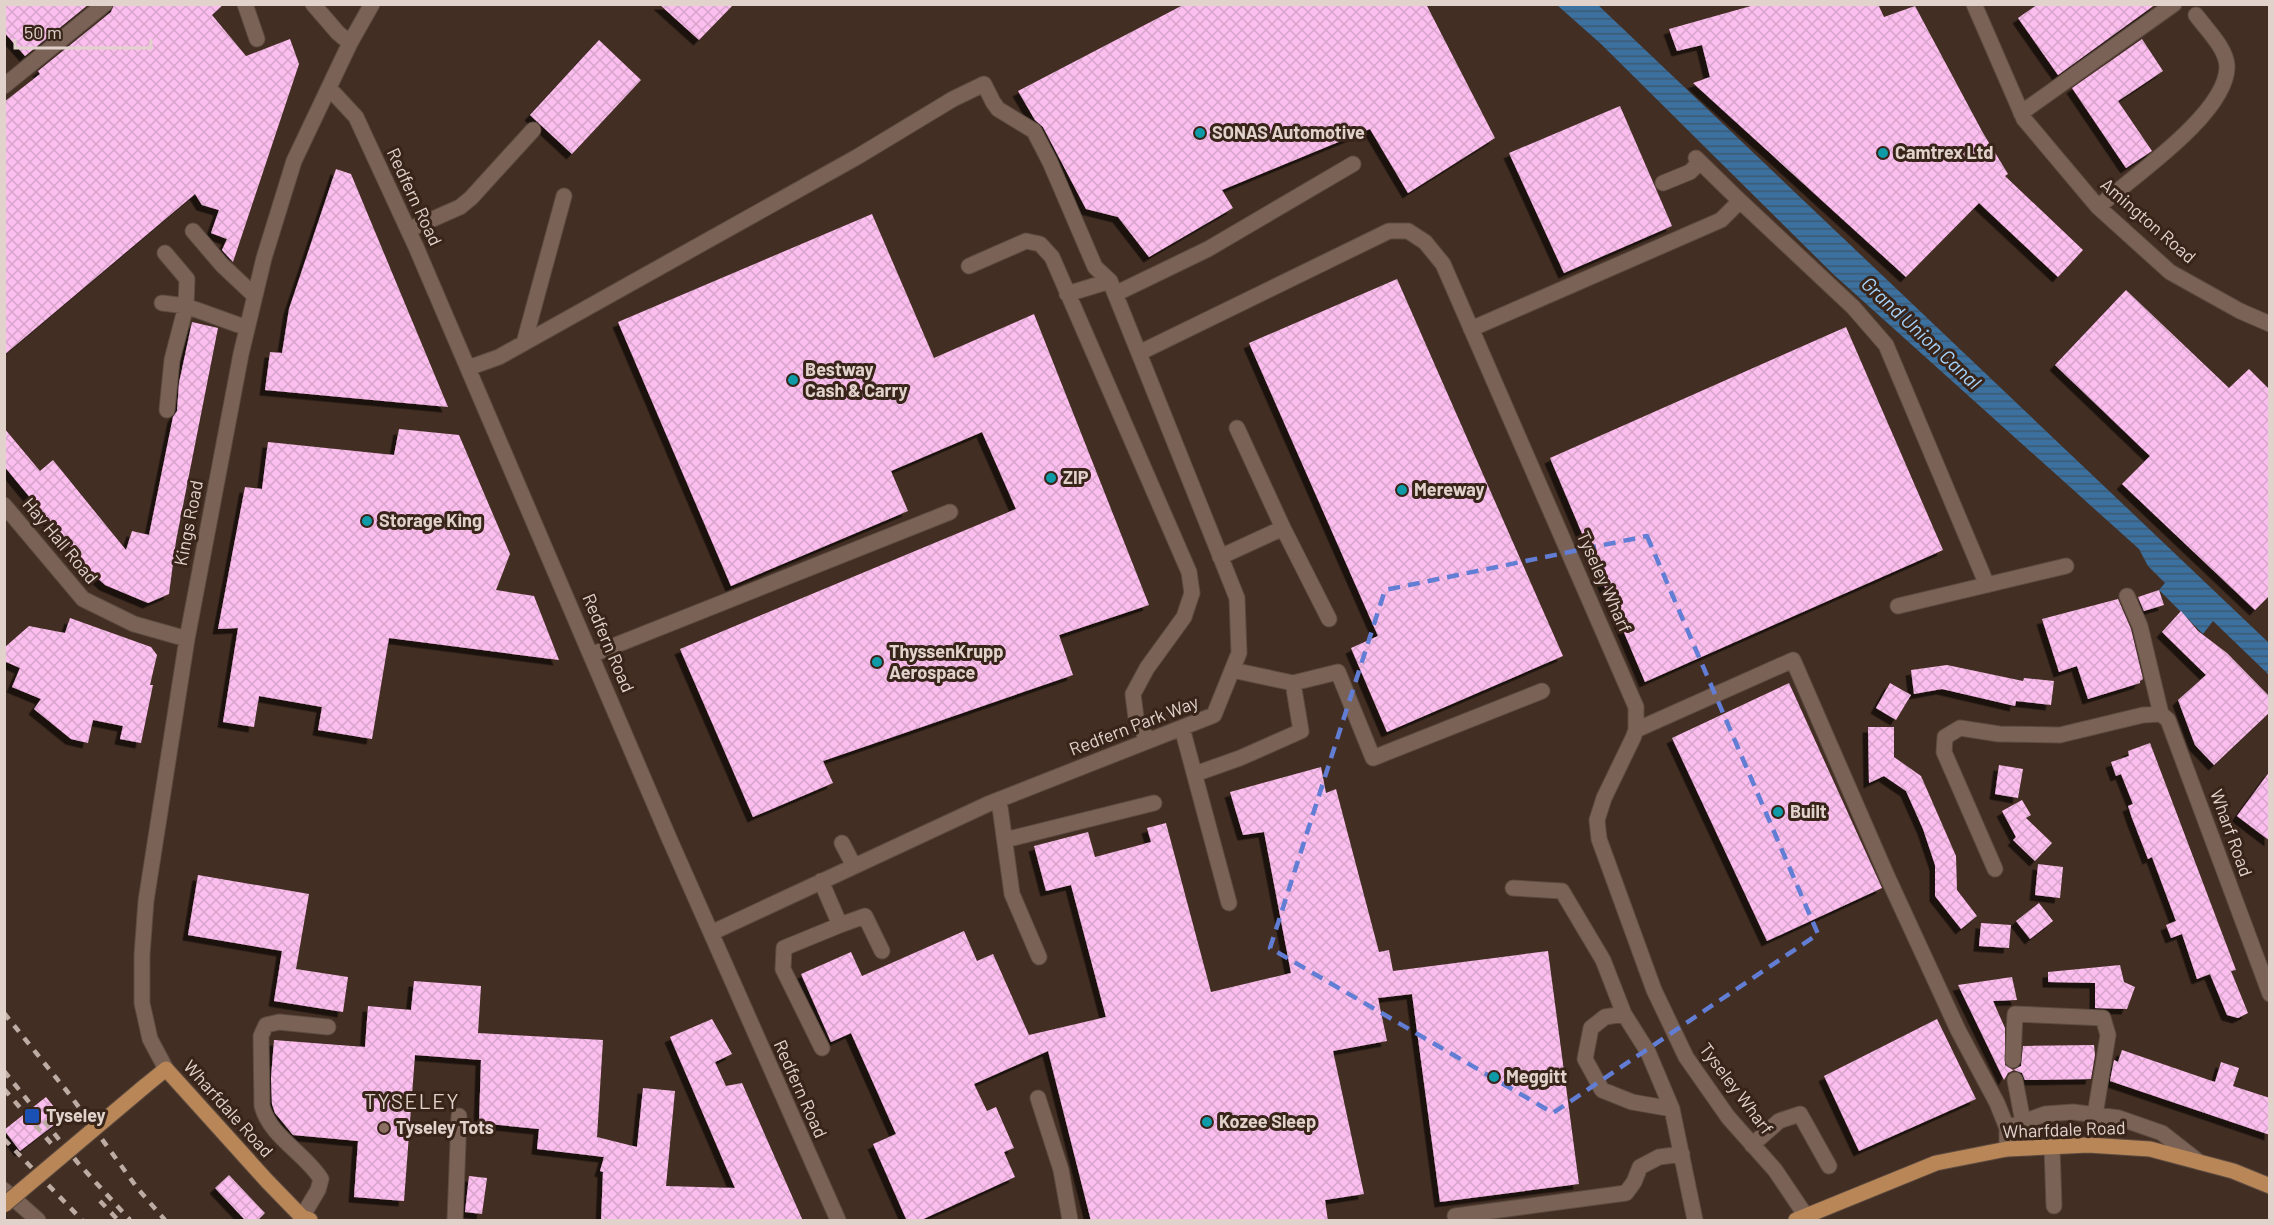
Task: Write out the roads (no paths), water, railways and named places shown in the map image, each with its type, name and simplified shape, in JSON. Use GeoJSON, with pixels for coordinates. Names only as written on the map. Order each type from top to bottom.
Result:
{"type":"FeatureCollection","features":[{"type":"Feature","properties":{"kind":"main road","name":"Wharfdale Road"},"geometry":{"type":"LineString","coordinates":[[4,1205],[166,1069],[267,1181],[306,1219]]}},
{"type":"Feature","properties":{"kind":"main road","name":"Wharfdale Road"},"geometry":{"type":"LineString","coordinates":[[1801,1219],[1936,1163],[2007,1149],[2088,1145],[2150,1149],[2234,1171],[2270,1186]]}},
{"type":"Feature","properties":{"kind":"street"},"geometry":{"type":"LineString","coordinates":[[5,84],[105,4]]}},
{"type":"Feature","properties":{"kind":"street"},"geometry":{"type":"LineString","coordinates":[[245,4],[257,39]]}},
{"type":"Feature","properties":{"kind":"street"},"geometry":{"type":"LineString","coordinates":[[314,4],[350,44]]}},
{"type":"Feature","properties":{"kind":"street","name":"Kings Road"},"geometry":{"type":"LineString","coordinates":[[166,1069],[150,1039],[142,1003],[142,955],[146,901],[187,639],[247,328],[294,161],[350,44],[372,4]]}},
{"type":"Feature","properties":{"kind":"street","name":"Amington Road"},"geometry":{"type":"LineString","coordinates":[[1974,4],[2022,116],[2098,207],[2170,272],[2240,311],[2270,324]]}},
{"type":"Feature","properties":{"kind":"street"},"geometry":{"type":"LineString","coordinates":[[2022,116],[2174,4]]}},
{"type":"Feature","properties":{"kind":"street"},"geometry":{"type":"LineString","coordinates":[[2098,207],[2160,156],[2205,112],[2221,91],[2227,67],[2223,52],[2196,15]]}},
{"type":"Feature","properties":{"kind":"street","name":"Redfern Park Way"},"geometry":{"type":"LineString","coordinates":[[524,343],[857,157],[953,99],[984,84],[998,109],[1034,131],[1050,162],[1095,267],[1112,287],[1237,598],[1239,653],[1214,715],[999,800],[711,933]]}},
{"type":"Feature","properties":{"kind":"street","name":"Redfern Road"},"geometry":{"type":"LineString","coordinates":[[329,88],[356,117],[408,230],[711,933],[838,1221]]}},
{"type":"Feature","properties":{"kind":"street"},"geometry":{"type":"LineString","coordinates":[[408,230],[460,207],[533,130]]}},
{"type":"Feature","properties":{"kind":"street"},"geometry":{"type":"LineString","coordinates":[[1663,183],[1690,172],[1698,160],[1853,307],[1886,345],[1987,585]]}},
{"type":"Feature","properties":{"kind":"street"},"geometry":{"type":"LineString","coordinates":[[1067,294],[1112,287],[1208,249],[1353,164]]}},
{"type":"Feature","properties":{"kind":"street"},"geometry":{"type":"LineString","coordinates":[[468,368],[499,357],[524,343],[564,196]]}},
{"type":"Feature","properties":{"kind":"street"},"geometry":{"type":"LineString","coordinates":[[1471,329],[1721,220],[1740,201]]}},
{"type":"Feature","properties":{"kind":"street"},"geometry":{"type":"LineString","coordinates":[[193,231],[222,266],[255,296]]}},
{"type":"Feature","properties":{"kind":"street","name":"Tyseley Wharf"},"geometry":{"type":"LineString","coordinates":[[1139,353],[1389,231],[1408,231],[1425,242],[1443,264],[1636,707],[1636,730],[1597,820],[1599,839],[1654,990],[1686,1057],[1728,1117],[1775,1170],[1801,1219]]}},
{"type":"Feature","properties":{"kind":"street"},"geometry":{"type":"LineString","coordinates":[[969,266],[1026,241],[1040,244],[1052,257],[1190,572],[1192,593],[1184,617],[1147,668],[1133,694],[1137,718],[1148,741]]}},
{"type":"Feature","properties":{"kind":"street"},"geometry":{"type":"LineString","coordinates":[[165,253],[187,279],[186,306],[172,360],[167,410]]}},
{"type":"Feature","properties":{"kind":"street"},"geometry":{"type":"LineString","coordinates":[[162,303],[186,306],[247,328]]}},
{"type":"Feature","properties":{"kind":"street"},"geometry":{"type":"LineString","coordinates":[[1238,428],[1283,528],[1329,619]]}},
{"type":"Feature","properties":{"kind":"street","name":"Hay Hall Road"},"geometry":{"type":"LineString","coordinates":[[4,505],[82,599],[134,624],[187,639]]}},
{"type":"Feature","properties":{"kind":"street"},"geometry":{"type":"LineString","coordinates":[[591,655],[950,512]]}},
{"type":"Feature","properties":{"kind":"street"},"geometry":{"type":"LineString","coordinates":[[1220,556],[1283,528]]}},
{"type":"Feature","properties":{"kind":"street"},"geometry":{"type":"LineString","coordinates":[[1898,606],[2066,566]]}},
{"type":"Feature","properties":{"kind":"street","name":"Wharf Road"},"geometry":{"type":"LineString","coordinates":[[2127,596],[2140,626],[2165,717],[2270,994]]}},
{"type":"Feature","properties":{"kind":"street"},"geometry":{"type":"LineString","coordinates":[[1636,730],[1793,660],[1887,876],[1958,1030],[1997,1103],[2007,1128],[2007,1149]]}},
{"type":"Feature","properties":{"kind":"street"},"geometry":{"type":"LineString","coordinates":[[1232,670],[1293,683],[1338,672],[1373,758],[1542,691]]}},
{"type":"Feature","properties":{"kind":"street"},"geometry":{"type":"LineString","coordinates":[[1195,774],[1240,758],[1301,731],[1293,683]]}},
{"type":"Feature","properties":{"kind":"street"},"geometry":{"type":"LineString","coordinates":[[1995,870],[1944,752],[1945,737],[1959,728],[1999,734],[2060,735],[2143,715],[2165,717]]}},
{"type":"Feature","properties":{"kind":"street"},"geometry":{"type":"LineString","coordinates":[[1182,728],[1229,903]]}},
{"type":"Feature","properties":{"kind":"street"},"geometry":{"type":"LineString","coordinates":[[999,800],[1005,840],[1005,859],[1012,894],[1039,957]]}},
{"type":"Feature","properties":{"kind":"street"},"geometry":{"type":"LineString","coordinates":[[1005,840],[1154,803]]}},
{"type":"Feature","properties":{"kind":"street"},"geometry":{"type":"LineString","coordinates":[[842,843],[854,866]]}},
{"type":"Feature","properties":{"kind":"street"},"geometry":{"type":"LineString","coordinates":[[821,881],[840,924]]}},
{"type":"Feature","properties":{"kind":"street"},"geometry":{"type":"LineString","coordinates":[[1513,888],[1562,891],[1603,960],[1624,1014],[1648,1052],[1672,1109],[1695,1221]]}},
{"type":"Feature","properties":{"kind":"street"},"geometry":{"type":"LineString","coordinates":[[822,1048],[783,969],[784,948],[840,924],[866,916],[882,951]]}},
{"type":"Feature","properties":{"kind":"street"},"geometry":{"type":"LineString","coordinates":[[1624,1014],[1605,1017],[1591,1028],[1586,1059],[1602,1090],[1632,1102],[1672,1109]]}},
{"type":"Feature","properties":{"kind":"street"},"geometry":{"type":"LineString","coordinates":[[2013,1060],[2015,1014],[2103,1018],[2108,1035],[2095,1115]]}},
{"type":"Feature","properties":{"kind":"street"},"geometry":{"type":"LineString","coordinates":[[306,1219],[321,1179],[315,1169],[288,1144],[265,1117],[262,1106],[261,1036],[266,1025],[279,1022],[327,1027]]}},
{"type":"Feature","properties":{"kind":"street"},"geometry":{"type":"LineString","coordinates":[[2015,1080],[2024,1122]]}},
{"type":"Feature","properties":{"kind":"street"},"geometry":{"type":"LineString","coordinates":[[1038,1098],[1061,1170],[1070,1221]]}},
{"type":"Feature","properties":{"kind":"street","name":"Wharfdale Road"},"geometry":{"type":"LineString","coordinates":[[2007,1128],[2045,1114],[2073,1112],[2119,1118],[2162,1133],[2199,1162]]}},
{"type":"Feature","properties":{"kind":"street"},"geometry":{"type":"LineString","coordinates":[[1752,1145],[1779,1121],[1800,1114],[1830,1166]]}},
{"type":"Feature","properties":{"kind":"street"},"geometry":{"type":"LineString","coordinates":[[455,1221],[459,1116]]}},
{"type":"Feature","properties":{"kind":"street"},"geometry":{"type":"LineString","coordinates":[[2052,1147],[2054,1206]]}},
{"type":"Feature","properties":{"kind":"street"},"geometry":{"type":"LineString","coordinates":[[1455,1216],[1626,1193],[1634,1182],[1640,1167],[1659,1158],[1682,1154]]}},
{"type":"Feature","properties":{"kind":"street"},"geometry":{"type":"LineString","coordinates":[[4,1190],[38,1221]]}},
{"type":"Feature","properties":{"kind":"water","name":"Grand Union Canal"},"geometry":{"type":"Polygon","coordinates":[[[1557,5],[1598,5],[2269,643],[2269,675],[2213,621],[2203,634],[2159,590],[2165,583],[2148,566],[2139,549],[1833,274],[1601,44],[1557,5]]]}},
{"type":"Feature","properties":{"kind":"railway"},"geometry":{"type":"LineString","coordinates":[[4,1013],[70,1095],[138,1189],[165,1220]]}},
{"type":"Feature","properties":{"kind":"railway"},"geometry":{"type":"LineString","coordinates":[[4,1071],[78,1163],[130,1220]]}},
{"type":"Feature","properties":{"kind":"railway"},"geometry":{"type":"LineString","coordinates":[[4,1089],[55,1148]]}},
{"type":"Feature","properties":{"kind":"railway"},"geometry":{"type":"LineString","coordinates":[[4,1139],[82,1220]]}},
{"type":"Feature","properties":{"kind":"railway"},"geometry":{"type":"LineString","coordinates":[[100,1201],[118,1220]]}},
{"type":"Feature","properties":{"kind":"place","name":"SONAS Automotive"},"geometry":{"type":"Point","coordinates":[1200,133]}},
{"type":"Feature","properties":{"kind":"place","name":"Camtrex Ltd"},"geometry":{"type":"Point","coordinates":[1883,153]}},
{"type":"Feature","properties":{"kind":"place","name":"Bestway Cash & Carry"},"geometry":{"type":"Point","coordinates":[793,380]}},
{"type":"Feature","properties":{"kind":"place","name":"ZIP"},"geometry":{"type":"Point","coordinates":[1051,478]}},
{"type":"Feature","properties":{"kind":"place","name":"Mereway"},"geometry":{"type":"Point","coordinates":[1402,490]}},
{"type":"Feature","properties":{"kind":"place","name":"Storage King"},"geometry":{"type":"Point","coordinates":[367,521]}},
{"type":"Feature","properties":{"kind":"place","name":"ThyssenKrupp Aerospace"},"geometry":{"type":"Point","coordinates":[877,662]}},
{"type":"Feature","properties":{"kind":"place","name":"Built"},"geometry":{"type":"Point","coordinates":[1778,812]}},
{"type":"Feature","properties":{"kind":"place","name":"Meggitt"},"geometry":{"type":"Point","coordinates":[1494,1077]}},
{"type":"Feature","properties":{"kind":"place","name":"Tyseley"},"geometry":{"type":"Point","coordinates":[32,1116]}},
{"type":"Feature","properties":{"kind":"place","name":"Kozee Sleep"},"geometry":{"type":"Point","coordinates":[1207,1122]}},
{"type":"Feature","properties":{"kind":"place","name":"Tyseley Tots"},"geometry":{"type":"Point","coordinates":[384,1128]}},
{"type":"Feature","properties":{"kind":"district","name":"TYSELEY"},"geometry":{"type":"Point","coordinates":[412,1102]}}]}
